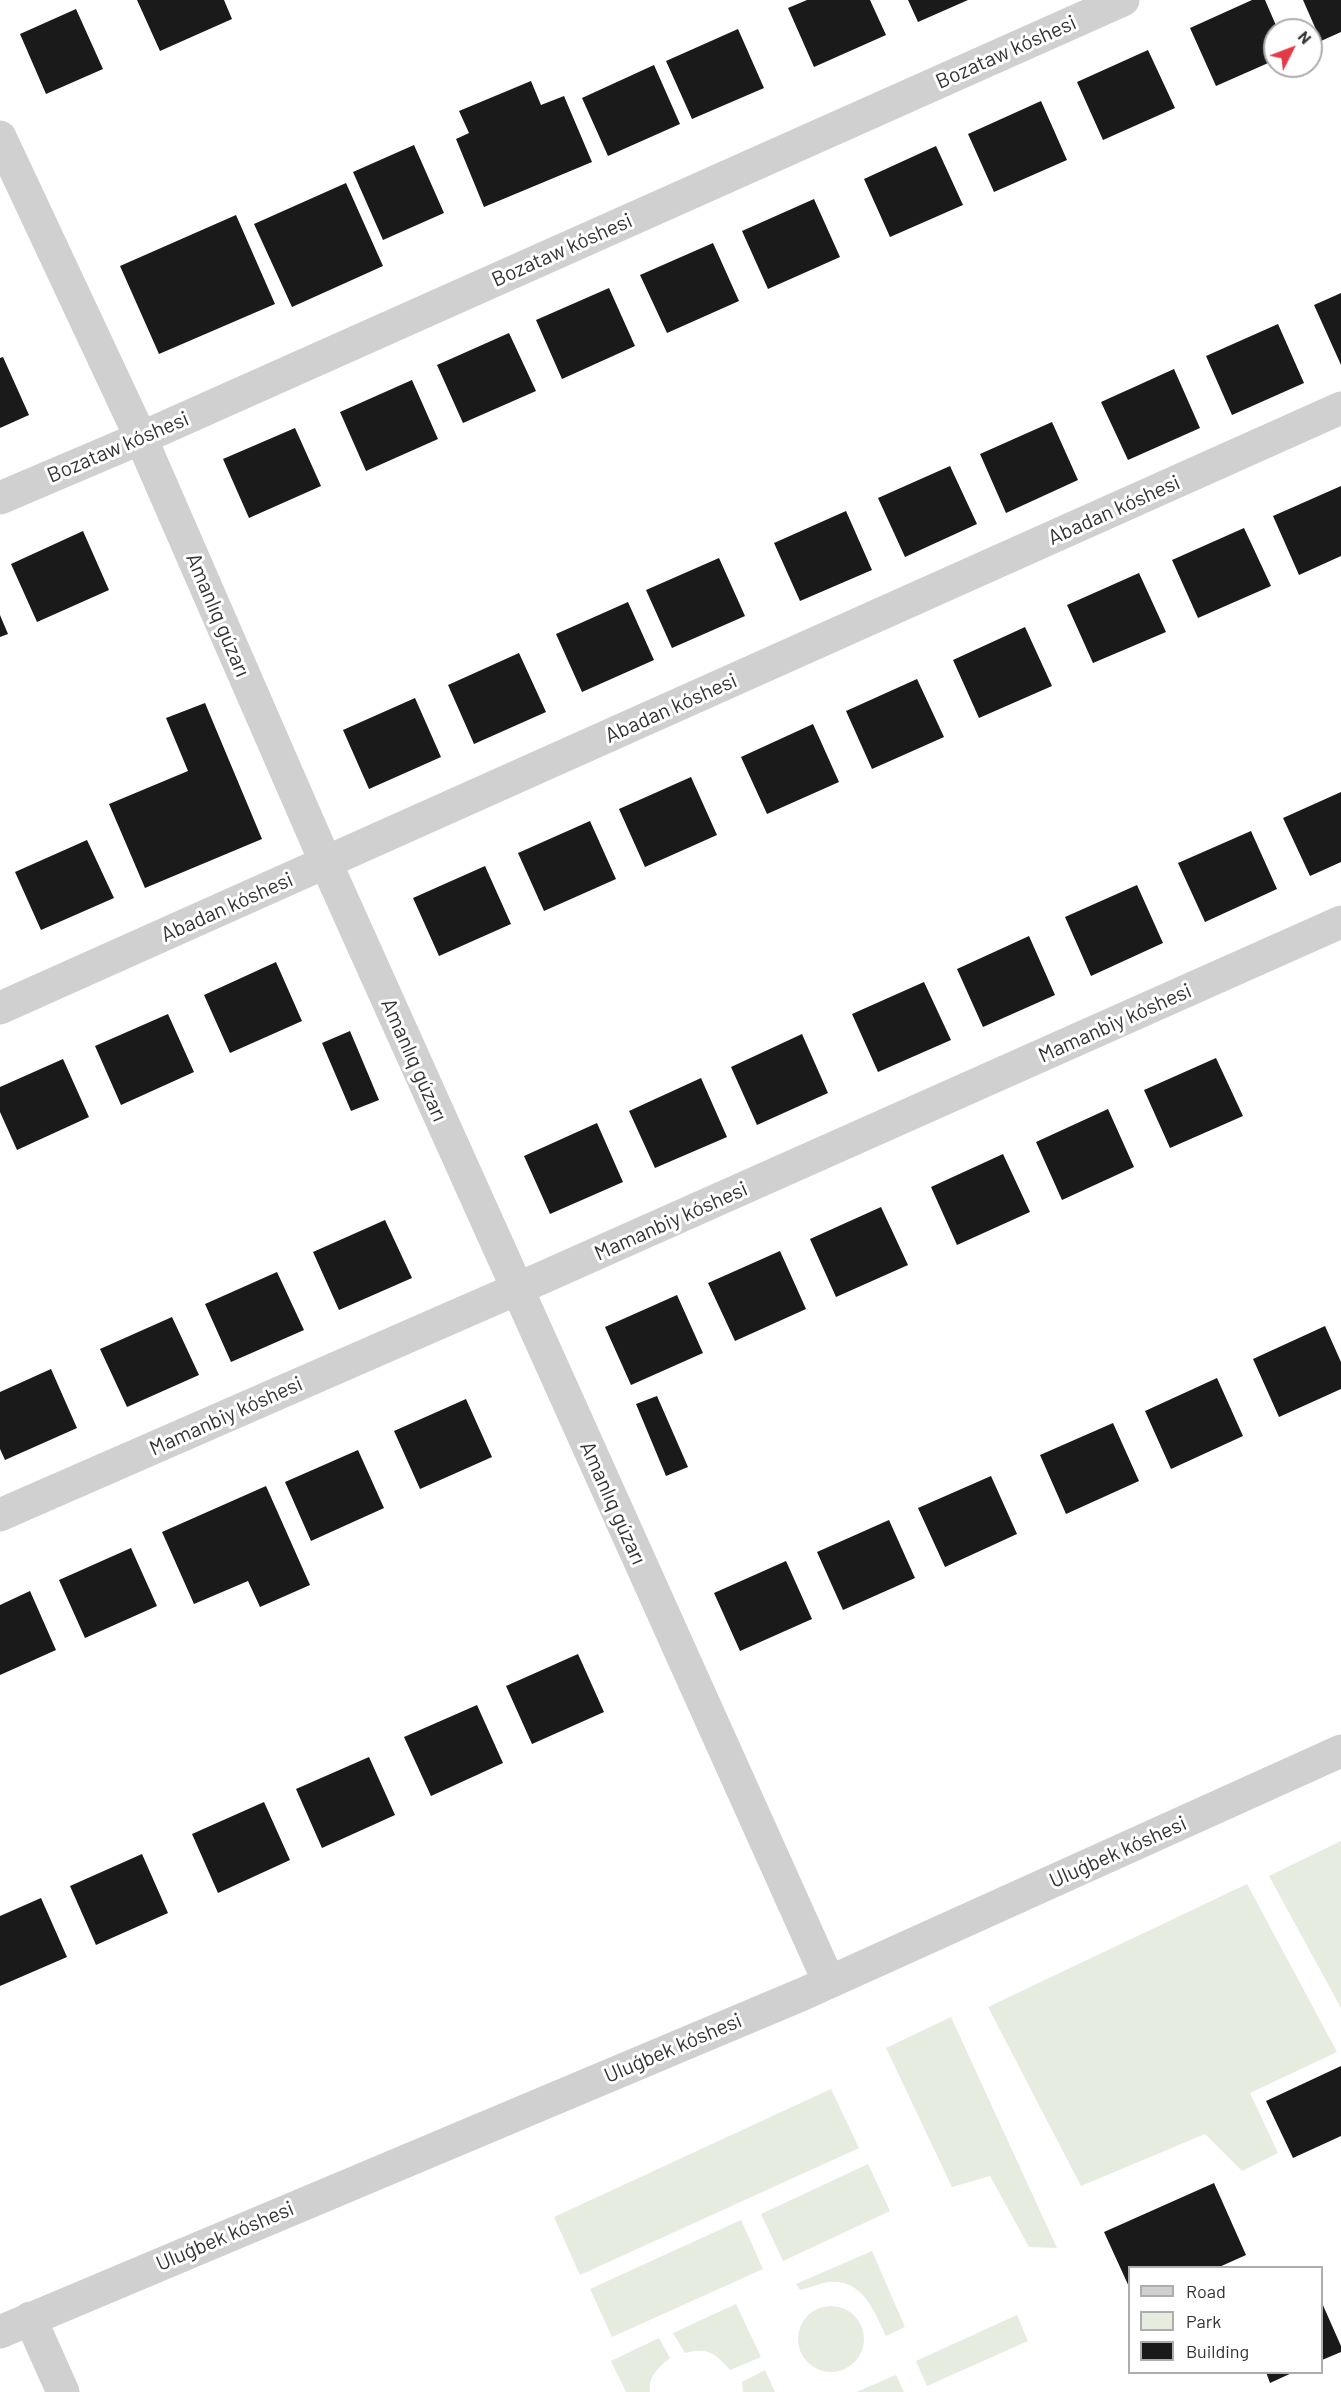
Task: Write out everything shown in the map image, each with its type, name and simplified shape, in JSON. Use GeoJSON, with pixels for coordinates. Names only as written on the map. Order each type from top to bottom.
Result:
{"type":"FeatureCollection","features":[{"type":"Feature","properties":{"kind":"street","name":"Bozataw kóshesi"},"geometry":{"type":"LineString","coordinates":[[0,498],[141,438],[1123,0]]}},
{"type":"Feature","properties":{"kind":"street","name":"Amanlıq gúzarı"},"geometry":{"type":"LineString","coordinates":[[0,137],[141,438],[326,863],[829,1982]]}},
{"type":"Feature","properties":{"kind":"street","name":"Abadan kóshesi"},"geometry":{"type":"LineString","coordinates":[[0,1008],[1341,408]]}},
{"type":"Feature","properties":{"kind":"street","name":"Mamanbiy kóshesi"},"geometry":{"type":"LineString","coordinates":[[0,1515],[517,1289],[1341,922]]}},
{"type":"Feature","properties":{"kind":"street","name":"Uluǵbek kóshesi"},"geometry":{"type":"LineString","coordinates":[[0,2331],[829,1982],[1341,1751]]}},
{"type":"Feature","properties":{"kind":"street"},"geometry":{"type":"LineString","coordinates":[[30,2318],[63,2392]]}},
{"type":"Feature","properties":{"kind":"green space"},"geometry":{"type":"Polygon","coordinates":[[[1341,1841],[1341,2008],[1269,1876],[1341,1841]]]}},
{"type":"Feature","properties":{"kind":"green space"},"geometry":{"type":"Polygon","coordinates":[[[1247,1884],[1337,2052],[1250,2093],[1278,2153],[1242,2171],[1205,2134],[1081,2186],[988,2007],[1247,1884]]]}},
{"type":"Feature","properties":{"kind":"green space"},"geometry":{"type":"Polygon","coordinates":[[[951,2017],[1057,2248],[1029,2247],[990,2176],[952,2187],[886,2048],[951,2017]]]}},
{"type":"Feature","properties":{"kind":"green space"},"geometry":{"type":"Polygon","coordinates":[[[831,2089],[859,2148],[580,2275],[554,2217],[831,2089]]]}},
{"type":"Feature","properties":{"kind":"green space"},"geometry":{"type":"Polygon","coordinates":[[[868,2164],[890,2211],[783,2261],[761,2214],[868,2164]]]}},
{"type":"Feature","properties":{"kind":"green space"},"geometry":{"type":"Polygon","coordinates":[[[741,2220],[763,2269],[612,2337],[590,2289],[741,2220]]]}},
{"type":"Feature","properties":{"kind":"green space"},"geometry":{"type":"Polygon","coordinates":[[[872,2251],[905,2327],[886,2336],[871,2306],[858,2290],[850,2285],[828,2282],[800,2290],[796,2284],[872,2251]]]}},
{"type":"Feature","properties":{"kind":"green space"},"geometry":{"type":"Polygon","coordinates":[[[736,2304],[761,2357],[730,2370],[720,2359],[705,2351],[685,2353],[673,2333],[736,2304]]]}},
{"type":"Feature","properties":{"kind":"green space"},"geometry":{"type":"Polygon","coordinates":[[[831,2306],[844,2308],[854,2316],[862,2326],[864,2339],[862,2352],[854,2362],[844,2370],[831,2372],[818,2370],[808,2362],[800,2352],[798,2339],[800,2326],[808,2316],[818,2308],[831,2306]]]}},
{"type":"Feature","properties":{"kind":"green space"},"geometry":{"type":"Polygon","coordinates":[[[1017,2315],[1028,2341],[927,2386],[916,2361],[1017,2315]]]}},
{"type":"Feature","properties":{"kind":"green space"},"geometry":{"type":"Polygon","coordinates":[[[659,2338],[670,2358],[658,2368],[651,2381],[650,2392],[626,2392],[611,2361],[659,2338]]]}},
{"type":"Feature","properties":{"kind":"green space"},"geometry":{"type":"Polygon","coordinates":[[[765,2370],[775,2392],[743,2392],[742,2382],[765,2370]]]}},
{"type":"Feature","properties":{"kind":"green space"},"geometry":{"type":"Polygon","coordinates":[[[896,2375],[904,2392],[856,2392],[896,2375]]]}},
{"type":"Feature","properties":{"kind":"building"},"geometry":{"type":"Polygon","coordinates":[[[137,0],[224,0],[232,19],[160,51],[137,0]]]}},
{"type":"Feature","properties":{"kind":"building"},"geometry":{"type":"Polygon","coordinates":[[[807,0],[870,0],[886,35],[814,67],[788,8],[807,0]]]}},
{"type":"Feature","properties":{"kind":"building"},"geometry":{"type":"Polygon","coordinates":[[[908,0],[968,0],[918,22],[908,0]]]}},
{"type":"Feature","properties":{"kind":"building"},"geometry":{"type":"Polygon","coordinates":[[[1252,0],[1265,0],[1273,18],[1263,18],[1263,65],[1216,86],[1190,28],[1252,0]]]}},
{"type":"Feature","properties":{"kind":"building"},"geometry":{"type":"Polygon","coordinates":[[[1303,0],[1341,0],[1341,32],[1323,40],[1323,18],[1311,18],[1303,0]]]}},
{"type":"Feature","properties":{"kind":"building"},"geometry":{"type":"Polygon","coordinates":[[[76,9],[103,69],[46,94],[20,34],[76,9]]]}},
{"type":"Feature","properties":{"kind":"building"},"geometry":{"type":"Polygon","coordinates":[[[738,29],[764,88],[692,119],[666,61],[738,29]]]}},
{"type":"Feature","properties":{"kind":"building"},"geometry":{"type":"Polygon","coordinates":[[[1148,50],[1175,108],[1103,140],[1077,82],[1148,50]]]}},
{"type":"Feature","properties":{"kind":"building"},"geometry":{"type":"Polygon","coordinates":[[[654,65],[680,124],[608,156],[582,98],[654,65]]]}},
{"type":"Feature","properties":{"kind":"building"},"geometry":{"type":"Polygon","coordinates":[[[531,81],[541,105],[564,96],[592,162],[484,207],[456,139],[469,133],[459,111],[531,81]]]}},
{"type":"Feature","properties":{"kind":"building"},"geometry":{"type":"Polygon","coordinates":[[[1041,101],[1067,160],[994,192],[968,134],[1041,101]]]}},
{"type":"Feature","properties":{"kind":"building"},"geometry":{"type":"Polygon","coordinates":[[[414,145],[444,213],[383,240],[353,172],[414,145]]]}},
{"type":"Feature","properties":{"kind":"building"},"geometry":{"type":"Polygon","coordinates":[[[936,146],[963,205],[890,237],[864,179],[936,146]]]}},
{"type":"Feature","properties":{"kind":"building"},"geometry":{"type":"Polygon","coordinates":[[[346,183],[383,266],[292,307],[254,224],[346,183]]]}},
{"type":"Feature","properties":{"kind":"building"},"geometry":{"type":"Polygon","coordinates":[[[814,199],[840,257],[768,289],[742,231],[814,199]]]}},
{"type":"Feature","properties":{"kind":"building"},"geometry":{"type":"Polygon","coordinates":[[[236,215],[275,304],[159,354],[120,266],[236,215]]]}},
{"type":"Feature","properties":{"kind":"building"},"geometry":{"type":"Polygon","coordinates":[[[713,243],[739,301],[667,333],[640,275],[713,243]]]}},
{"type":"Feature","properties":{"kind":"building"},"geometry":{"type":"Polygon","coordinates":[[[609,288],[635,346],[562,379],[536,320],[609,288]]]}},
{"type":"Feature","properties":{"kind":"building"},"geometry":{"type":"Polygon","coordinates":[[[1341,293],[1341,365],[1314,305],[1341,293]]]}},
{"type":"Feature","properties":{"kind":"building"},"geometry":{"type":"Polygon","coordinates":[[[1278,324],[1304,383],[1232,415],[1206,356],[1278,324]]]}},
{"type":"Feature","properties":{"kind":"building"},"geometry":{"type":"Polygon","coordinates":[[[509,333],[536,391],[463,423],[437,365],[509,333]]]}},
{"type":"Feature","properties":{"kind":"building"},"geometry":{"type":"Polygon","coordinates":[[[3,357],[29,415],[0,428],[0,358],[3,357]]]}},
{"type":"Feature","properties":{"kind":"building"},"geometry":{"type":"Polygon","coordinates":[[[1174,369],[1200,428],[1128,460],[1101,402],[1174,369]]]}},
{"type":"Feature","properties":{"kind":"building"},"geometry":{"type":"Polygon","coordinates":[[[412,380],[438,439],[366,471],[340,412],[412,380]]]}},
{"type":"Feature","properties":{"kind":"building"},"geometry":{"type":"Polygon","coordinates":[[[1052,422],[1078,480],[1006,513],[980,454],[1052,422]]]}},
{"type":"Feature","properties":{"kind":"building"},"geometry":{"type":"Polygon","coordinates":[[[295,428],[321,486],[249,518],[223,459],[295,428]]]}},
{"type":"Feature","properties":{"kind":"building"},"geometry":{"type":"Polygon","coordinates":[[[950,466],[977,524],[905,557],[878,498],[950,466]]]}},
{"type":"Feature","properties":{"kind":"building"},"geometry":{"type":"Polygon","coordinates":[[[1341,486],[1341,556],[1299,575],[1273,516],[1341,486]]]}},
{"type":"Feature","properties":{"kind":"building"},"geometry":{"type":"Polygon","coordinates":[[[846,511],[872,570],[800,601],[774,543],[846,511]]]}},
{"type":"Feature","properties":{"kind":"building"},"geometry":{"type":"Polygon","coordinates":[[[1244,528],[1271,586],[1198,618],[1172,560],[1244,528]]]}},
{"type":"Feature","properties":{"kind":"building"},"geometry":{"type":"Polygon","coordinates":[[[83,531],[109,590],[37,622],[11,564],[83,531]]]}},
{"type":"Feature","properties":{"kind":"building"},"geometry":{"type":"Polygon","coordinates":[[[719,558],[745,616],[672,648],[646,590],[719,558]]]}},
{"type":"Feature","properties":{"kind":"building"},"geometry":{"type":"Polygon","coordinates":[[[1139,573],[1166,632],[1093,663],[1067,605],[1139,573]]]}},
{"type":"Feature","properties":{"kind":"building"},"geometry":{"type":"Polygon","coordinates":[[[628,602],[654,660],[582,692],[556,634],[628,602]]]}},
{"type":"Feature","properties":{"kind":"building"},"geometry":{"type":"Polygon","coordinates":[[[0,615],[8,634],[0,637],[0,615]]]}},
{"type":"Feature","properties":{"kind":"building"},"geometry":{"type":"Polygon","coordinates":[[[1025,627],[1052,686],[979,718],[953,660],[1025,627]]]}},
{"type":"Feature","properties":{"kind":"building"},"geometry":{"type":"Polygon","coordinates":[[[519,653],[546,712],[474,744],[448,685],[519,653]]]}},
{"type":"Feature","properties":{"kind":"building"},"geometry":{"type":"Polygon","coordinates":[[[917,679],[944,737],[872,769],[846,711],[917,679]]]}},
{"type":"Feature","properties":{"kind":"building"},"geometry":{"type":"Polygon","coordinates":[[[415,698],[441,757],[369,789],[343,730],[415,698]]]}},
{"type":"Feature","properties":{"kind":"building"},"geometry":{"type":"Polygon","coordinates":[[[205,703],[262,839],[145,888],[109,804],[188,771],[166,718],[205,703]]]}},
{"type":"Feature","properties":{"kind":"building"},"geometry":{"type":"Polygon","coordinates":[[[813,724],[839,782],[767,814],[741,757],[813,724]]]}},
{"type":"Feature","properties":{"kind":"building"},"geometry":{"type":"Polygon","coordinates":[[[691,777],[717,835],[645,867],[619,809],[691,777]]]}},
{"type":"Feature","properties":{"kind":"building"},"geometry":{"type":"Polygon","coordinates":[[[1341,792],[1341,862],[1310,876],[1283,818],[1341,792]]]}},
{"type":"Feature","properties":{"kind":"building"},"geometry":{"type":"Polygon","coordinates":[[[590,821],[616,879],[544,911],[518,853],[590,821]]]}},
{"type":"Feature","properties":{"kind":"building"},"geometry":{"type":"Polygon","coordinates":[[[1251,831],[1277,889],[1205,922],[1178,863],[1251,831]]]}},
{"type":"Feature","properties":{"kind":"building"},"geometry":{"type":"Polygon","coordinates":[[[87,840],[114,898],[41,930],[15,872],[87,840]]]}},
{"type":"Feature","properties":{"kind":"building"},"geometry":{"type":"Polygon","coordinates":[[[485,866],[511,924],[439,956],[413,898],[485,866]]]}},
{"type":"Feature","properties":{"kind":"building"},"geometry":{"type":"Polygon","coordinates":[[[1137,885],[1163,943],[1091,976],[1065,917],[1137,885]]]}},
{"type":"Feature","properties":{"kind":"building"},"geometry":{"type":"Polygon","coordinates":[[[1029,936],[1055,995],[983,1027],[957,969],[1029,936]]]}},
{"type":"Feature","properties":{"kind":"building"},"geometry":{"type":"Polygon","coordinates":[[[276,962],[302,1021],[230,1053],[204,995],[276,962]]]}},
{"type":"Feature","properties":{"kind":"building"},"geometry":{"type":"Polygon","coordinates":[[[924,982],[951,1040],[878,1072],[852,1014],[924,982]]]}},
{"type":"Feature","properties":{"kind":"building"},"geometry":{"type":"Polygon","coordinates":[[[168,1014],[194,1072],[121,1105],[95,1046],[168,1014]]]}},
{"type":"Feature","properties":{"kind":"building"},"geometry":{"type":"Polygon","coordinates":[[[350,1031],[379,1100],[351,1111],[322,1043],[350,1031]]]}},
{"type":"Feature","properties":{"kind":"building"},"geometry":{"type":"Polygon","coordinates":[[[802,1034],[828,1093],[757,1125],[731,1067],[802,1034]]]}},
{"type":"Feature","properties":{"kind":"building"},"geometry":{"type":"Polygon","coordinates":[[[1216,1058],[1243,1116],[1170,1148],[1144,1090],[1216,1058]]]}},
{"type":"Feature","properties":{"kind":"building"},"geometry":{"type":"Polygon","coordinates":[[[63,1059],[89,1117],[17,1150],[0,1112],[0,1087],[63,1059]]]}},
{"type":"Feature","properties":{"kind":"building"},"geometry":{"type":"Polygon","coordinates":[[[701,1078],[727,1137],[655,1168],[629,1111],[701,1078]]]}},
{"type":"Feature","properties":{"kind":"building"},"geometry":{"type":"Polygon","coordinates":[[[1108,1109],[1134,1167],[1062,1200],[1036,1142],[1108,1109]]]}},
{"type":"Feature","properties":{"kind":"building"},"geometry":{"type":"Polygon","coordinates":[[[597,1123],[623,1182],[550,1214],[524,1156],[597,1123]]]}},
{"type":"Feature","properties":{"kind":"building"},"geometry":{"type":"Polygon","coordinates":[[[1003,1154],[1030,1212],[957,1245],[931,1187],[1003,1154]]]}},
{"type":"Feature","properties":{"kind":"building"},"geometry":{"type":"Polygon","coordinates":[[[881,1207],[908,1265],[836,1297],[810,1239],[881,1207]]]}},
{"type":"Feature","properties":{"kind":"building"},"geometry":{"type":"Polygon","coordinates":[[[385,1220],[412,1278],[339,1310],[313,1252],[385,1220]]]}},
{"type":"Feature","properties":{"kind":"building"},"geometry":{"type":"Polygon","coordinates":[[[780,1251],[806,1309],[735,1341],[708,1283],[780,1251]]]}},
{"type":"Feature","properties":{"kind":"building"},"geometry":{"type":"Polygon","coordinates":[[[277,1272],[304,1330],[231,1362],[205,1304],[277,1272]]]}},
{"type":"Feature","properties":{"kind":"building"},"geometry":{"type":"Polygon","coordinates":[[[677,1295],[703,1353],[631,1385],[605,1327],[677,1295]]]}},
{"type":"Feature","properties":{"kind":"building"},"geometry":{"type":"Polygon","coordinates":[[[172,1317],[199,1375],[127,1407],[100,1349],[172,1317]]]}},
{"type":"Feature","properties":{"kind":"building"},"geometry":{"type":"Polygon","coordinates":[[[1325,1326],[1341,1362],[1341,1389],[1279,1417],[1253,1359],[1325,1326]]]}},
{"type":"Feature","properties":{"kind":"building"},"geometry":{"type":"Polygon","coordinates":[[[51,1369],[77,1428],[5,1460],[0,1449],[0,1392],[51,1369]]]}},
{"type":"Feature","properties":{"kind":"building"},"geometry":{"type":"Polygon","coordinates":[[[1217,1378],[1243,1436],[1171,1469],[1145,1411],[1217,1378]]]}},
{"type":"Feature","properties":{"kind":"building"},"geometry":{"type":"Polygon","coordinates":[[[657,1396],[688,1467],[666,1476],[636,1404],[657,1396]]]}},
{"type":"Feature","properties":{"kind":"building"},"geometry":{"type":"Polygon","coordinates":[[[466,1399],[492,1457],[420,1489],[394,1431],[466,1399]]]}},
{"type":"Feature","properties":{"kind":"building"},"geometry":{"type":"Polygon","coordinates":[[[1113,1423],[1139,1481],[1066,1514],[1040,1455],[1113,1423]]]}},
{"type":"Feature","properties":{"kind":"building"},"geometry":{"type":"Polygon","coordinates":[[[358,1450],[384,1508],[311,1541],[285,1482],[358,1450]]]}},
{"type":"Feature","properties":{"kind":"building"},"geometry":{"type":"Polygon","coordinates":[[[991,1476],[1017,1534],[945,1567],[918,1508],[991,1476]]]}},
{"type":"Feature","properties":{"kind":"building"},"geometry":{"type":"Polygon","coordinates":[[[266,1486],[310,1585],[260,1607],[248,1581],[194,1604],[162,1532],[266,1486]]]}},
{"type":"Feature","properties":{"kind":"building"},"geometry":{"type":"Polygon","coordinates":[[[889,1520],[915,1578],[843,1610],[817,1552],[889,1520]]]}},
{"type":"Feature","properties":{"kind":"building"},"geometry":{"type":"Polygon","coordinates":[[[131,1548],[157,1606],[85,1638],[59,1580],[131,1548]]]}},
{"type":"Feature","properties":{"kind":"building"},"geometry":{"type":"Polygon","coordinates":[[[786,1561],[812,1619],[740,1651],[714,1593],[786,1561]]]}},
{"type":"Feature","properties":{"kind":"building"},"geometry":{"type":"Polygon","coordinates":[[[30,1591],[56,1650],[0,1675],[0,1605],[30,1591]]]}},
{"type":"Feature","properties":{"kind":"building"},"geometry":{"type":"Polygon","coordinates":[[[578,1654],[604,1712],[532,1744],[506,1686],[578,1654]]]}},
{"type":"Feature","properties":{"kind":"building"},"geometry":{"type":"Polygon","coordinates":[[[477,1705],[503,1763],[431,1796],[404,1737],[477,1705]]]}},
{"type":"Feature","properties":{"kind":"building"},"geometry":{"type":"Polygon","coordinates":[[[369,1757],[395,1815],[322,1848],[296,1789],[369,1757]]]}},
{"type":"Feature","properties":{"kind":"building"},"geometry":{"type":"Polygon","coordinates":[[[264,1802],[290,1860],[218,1893],[192,1834],[264,1802]]]}},
{"type":"Feature","properties":{"kind":"building"},"geometry":{"type":"Polygon","coordinates":[[[142,1854],[168,1913],[96,1945],[70,1886],[142,1854]]]}},
{"type":"Feature","properties":{"kind":"building"},"geometry":{"type":"Polygon","coordinates":[[[41,1898],[67,1957],[0,1986],[0,1916],[41,1898]]]}},
{"type":"Feature","properties":{"kind":"building"},"geometry":{"type":"Polygon","coordinates":[[[1341,2066],[1341,2136],[1293,2158],[1266,2101],[1341,2066]]]}},
{"type":"Feature","properties":{"kind":"building"},"geometry":{"type":"Polygon","coordinates":[[[1214,2183],[1246,2255],[1221,2266],[1128,2266],[1128,2285],[1104,2232],[1214,2183]]]}},
{"type":"Feature","properties":{"kind":"building"},"geometry":{"type":"Polygon","coordinates":[[[1323,2305],[1341,2346],[1341,2352],[1323,2360],[1323,2305]]]}},
{"type":"Feature","properties":{"kind":"building"},"geometry":{"type":"Polygon","coordinates":[[[1267,2374],[1290,2374],[1270,2383],[1267,2374]]]}}]}
